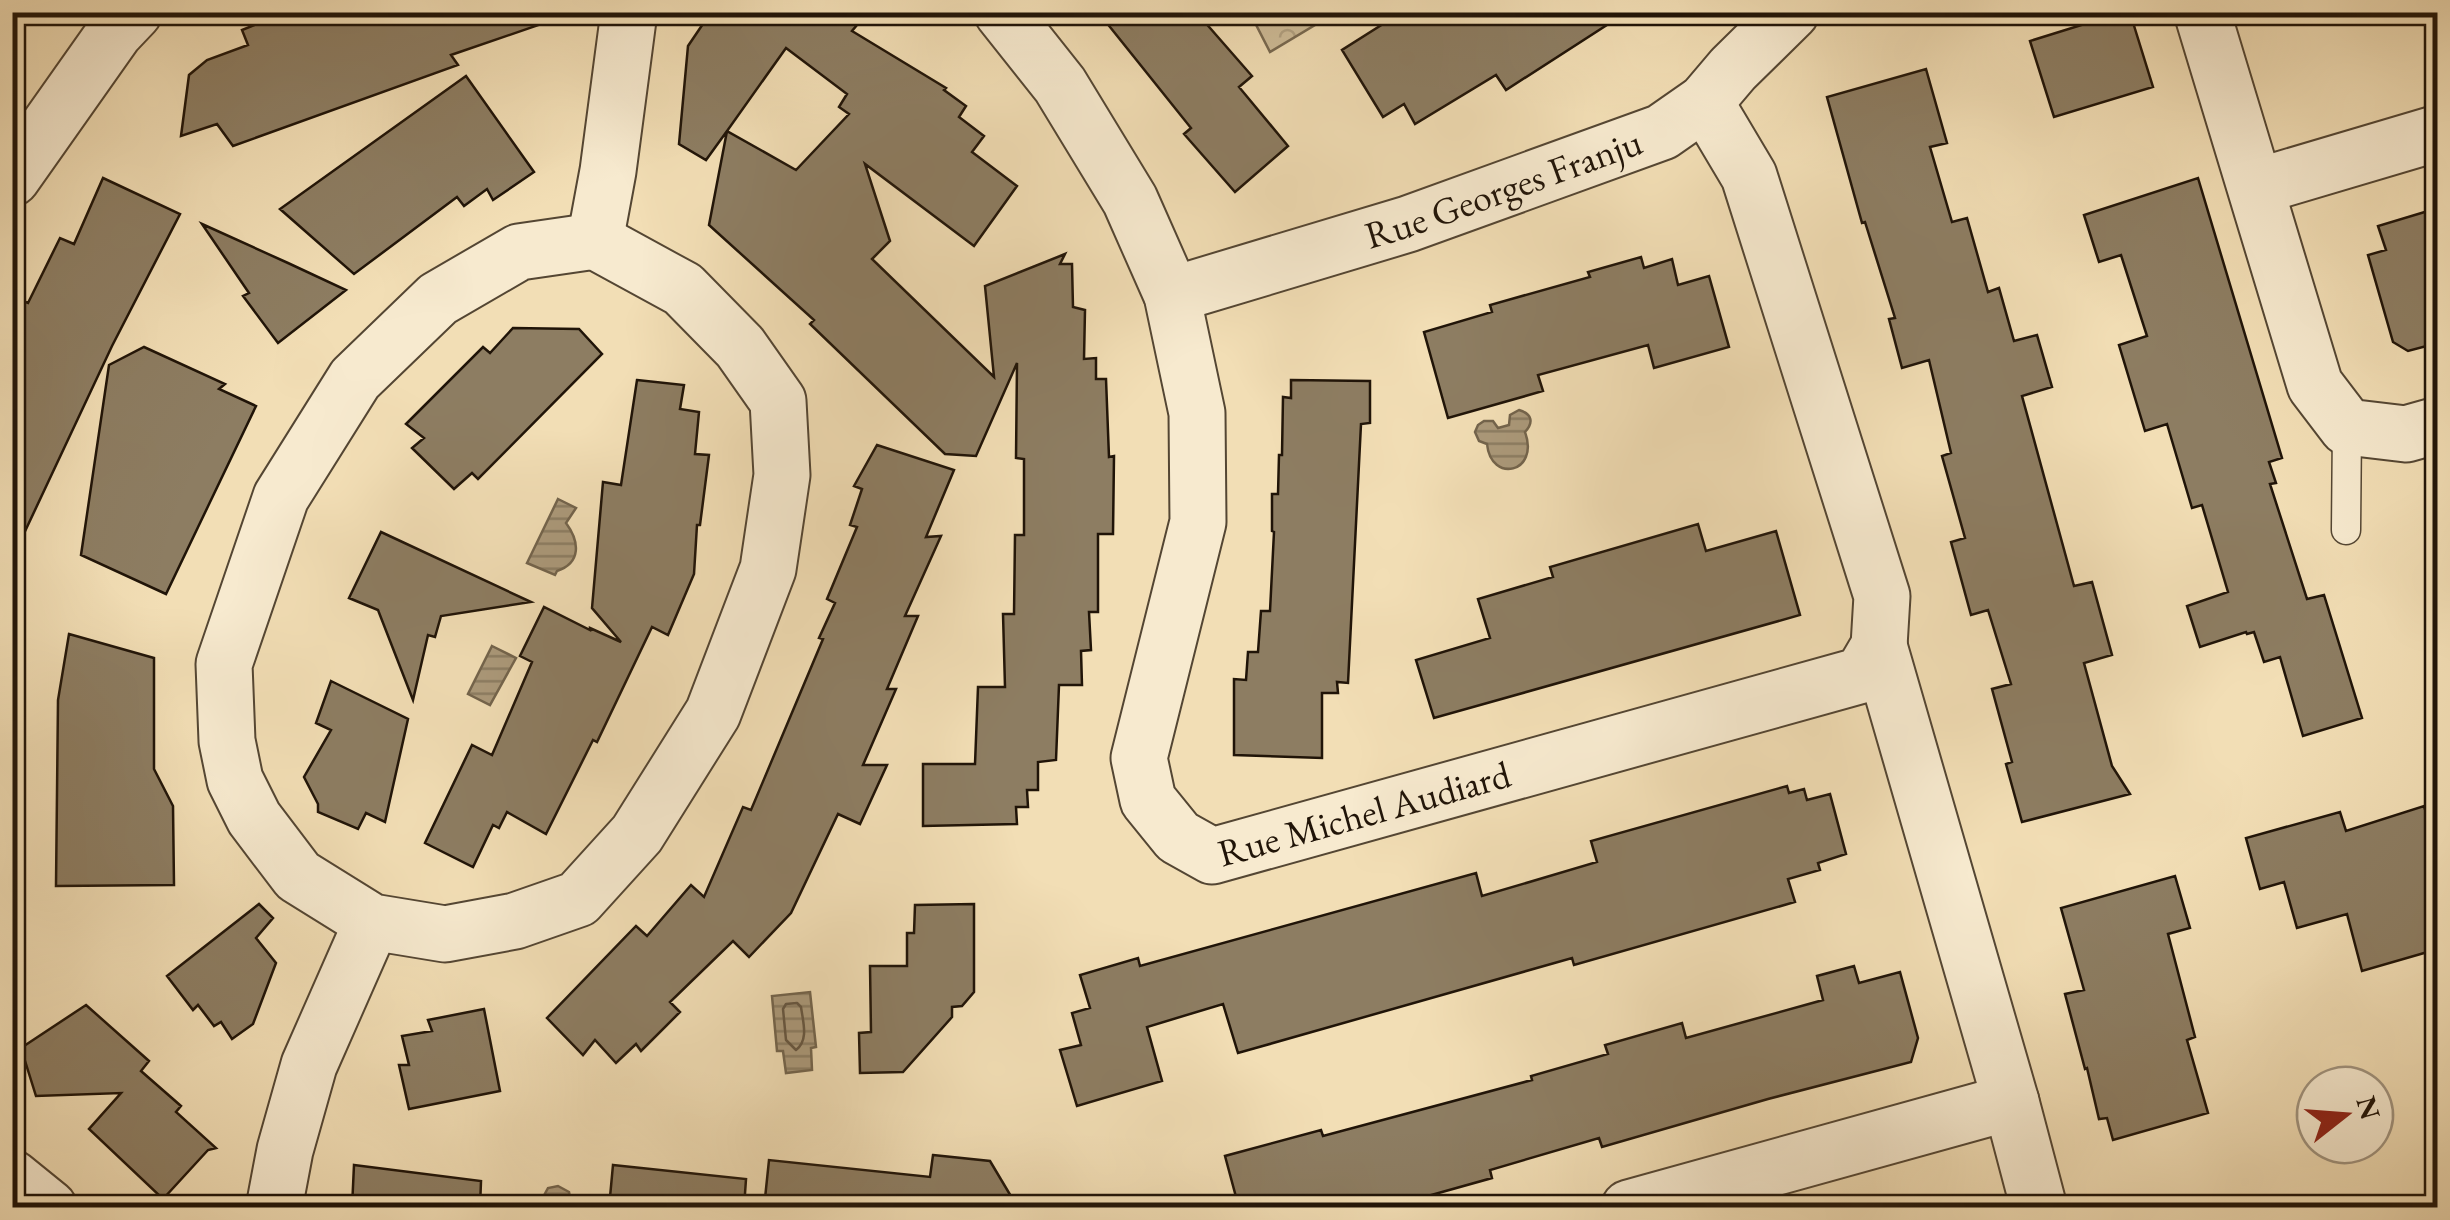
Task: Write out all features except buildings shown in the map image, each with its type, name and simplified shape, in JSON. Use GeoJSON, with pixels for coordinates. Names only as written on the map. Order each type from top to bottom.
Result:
{"type":"FeatureCollection","features":[{"type":"Feature","properties":{"kind":"street"},"geometry":{"type":"LineString","coordinates":[[12,178],[114,32],[134,12]]}},
{"type":"Feature","properties":{"kind":"street"},"geometry":{"type":"LineString","coordinates":[[595,242],[629,12]]}},
{"type":"Feature","properties":{"kind":"street","name":"Rue Michel Audiard"},"geometry":{"type":"LineString","coordinates":[[1002,12],[1060,86],[1130,200],[1172,295],[1197,413],[1198,522],[1139,758],[1148,800],[1178,836],[1212,856],[1862,676],[1878,646]]}},
{"type":"Feature","properties":{"kind":"street","name":"Rue Georges Franju"},"geometry":{"type":"LineString","coordinates":[[1172,295],[1408,224],[1662,132],[1705,102],[1792,12]]}},
{"type":"Feature","properties":{"kind":"street"},"geometry":{"type":"LineString","coordinates":[[2202,12],[2315,386],[2347,427],[2406,434],[2438,424]]}},
{"type":"Feature","properties":{"kind":"street"},"geometry":{"type":"LineString","coordinates":[[1705,102],[1749,176],[1882,596],[1878,646],[2039,1208]]}},
{"type":"Feature","properties":{"kind":"street"},"geometry":{"type":"LineString","coordinates":[[2256,187],[2438,133]]}},
{"type":"Feature","properties":{"kind":"street"},"geometry":{"type":"LineString","coordinates":[[595,242],[683,289],[740,347],[778,401],[782,475],[768,569],[713,713],[637,834],[578,899],[515,921],[444,934],[372,922],[298,876],[254,818],[235,780],[227,740],[224,664],[281,497],[355,379],[438,299],[519,252],[595,242]]}},
{"type":"Feature","properties":{"kind":"street"},"geometry":{"type":"LineString","coordinates":[[274,1208],[285,1150],[309,1065],[372,922]]}},
{"type":"Feature","properties":{"kind":"street"},"geometry":{"type":"LineString","coordinates":[[1629,1208],[2011,1102]]}},
{"type":"Feature","properties":{"kind":"street"},"geometry":{"type":"LineString","coordinates":[[12,1178],[49,1208]]}},
{"type":"Feature","properties":{"kind":"lane"},"geometry":{"type":"LineString","coordinates":[[2346,530],[2347,427]]}},
{"type":"Feature","properties":{"kind":"green space"},"geometry":{"type":"Polygon","coordinates":[[[1250,13],[1335,13],[1270,52],[1250,13]]]}},
{"type":"Feature","properties":{"kind":"water"},"geometry":{"type":"Polygon","coordinates":[[[1519,410],[1530,419],[1525,432],[1526,457],[1521,464],[1505,469],[1490,457],[1487,444],[1479,441],[1475,432],[1484,421],[1493,421],[1498,428],[1509,425],[1510,415],[1519,410]]]}},
{"type":"Feature","properties":{"kind":"water"},"geometry":{"type":"Polygon","coordinates":[[[558,499],[576,508],[566,523],[576,551],[570,563],[555,575],[527,563],[558,499]]]}},
{"type":"Feature","properties":{"kind":"water"},"geometry":{"type":"Polygon","coordinates":[[[492,646],[516,658],[490,705],[468,694],[492,646]]]}},
{"type":"Feature","properties":{"kind":"water"},"geometry":{"type":"Polygon","coordinates":[[[810,992],[816,1047],[811,1048],[812,1070],[786,1073],[783,1051],[777,1051],[772,996],[810,992]]]}},
{"type":"Feature","properties":{"kind":"water"},"geometry":{"type":"Polygon","coordinates":[[[558,1186],[569,1192],[575,1207],[537,1207],[538,1199],[548,1188],[558,1186]]]}}]}
